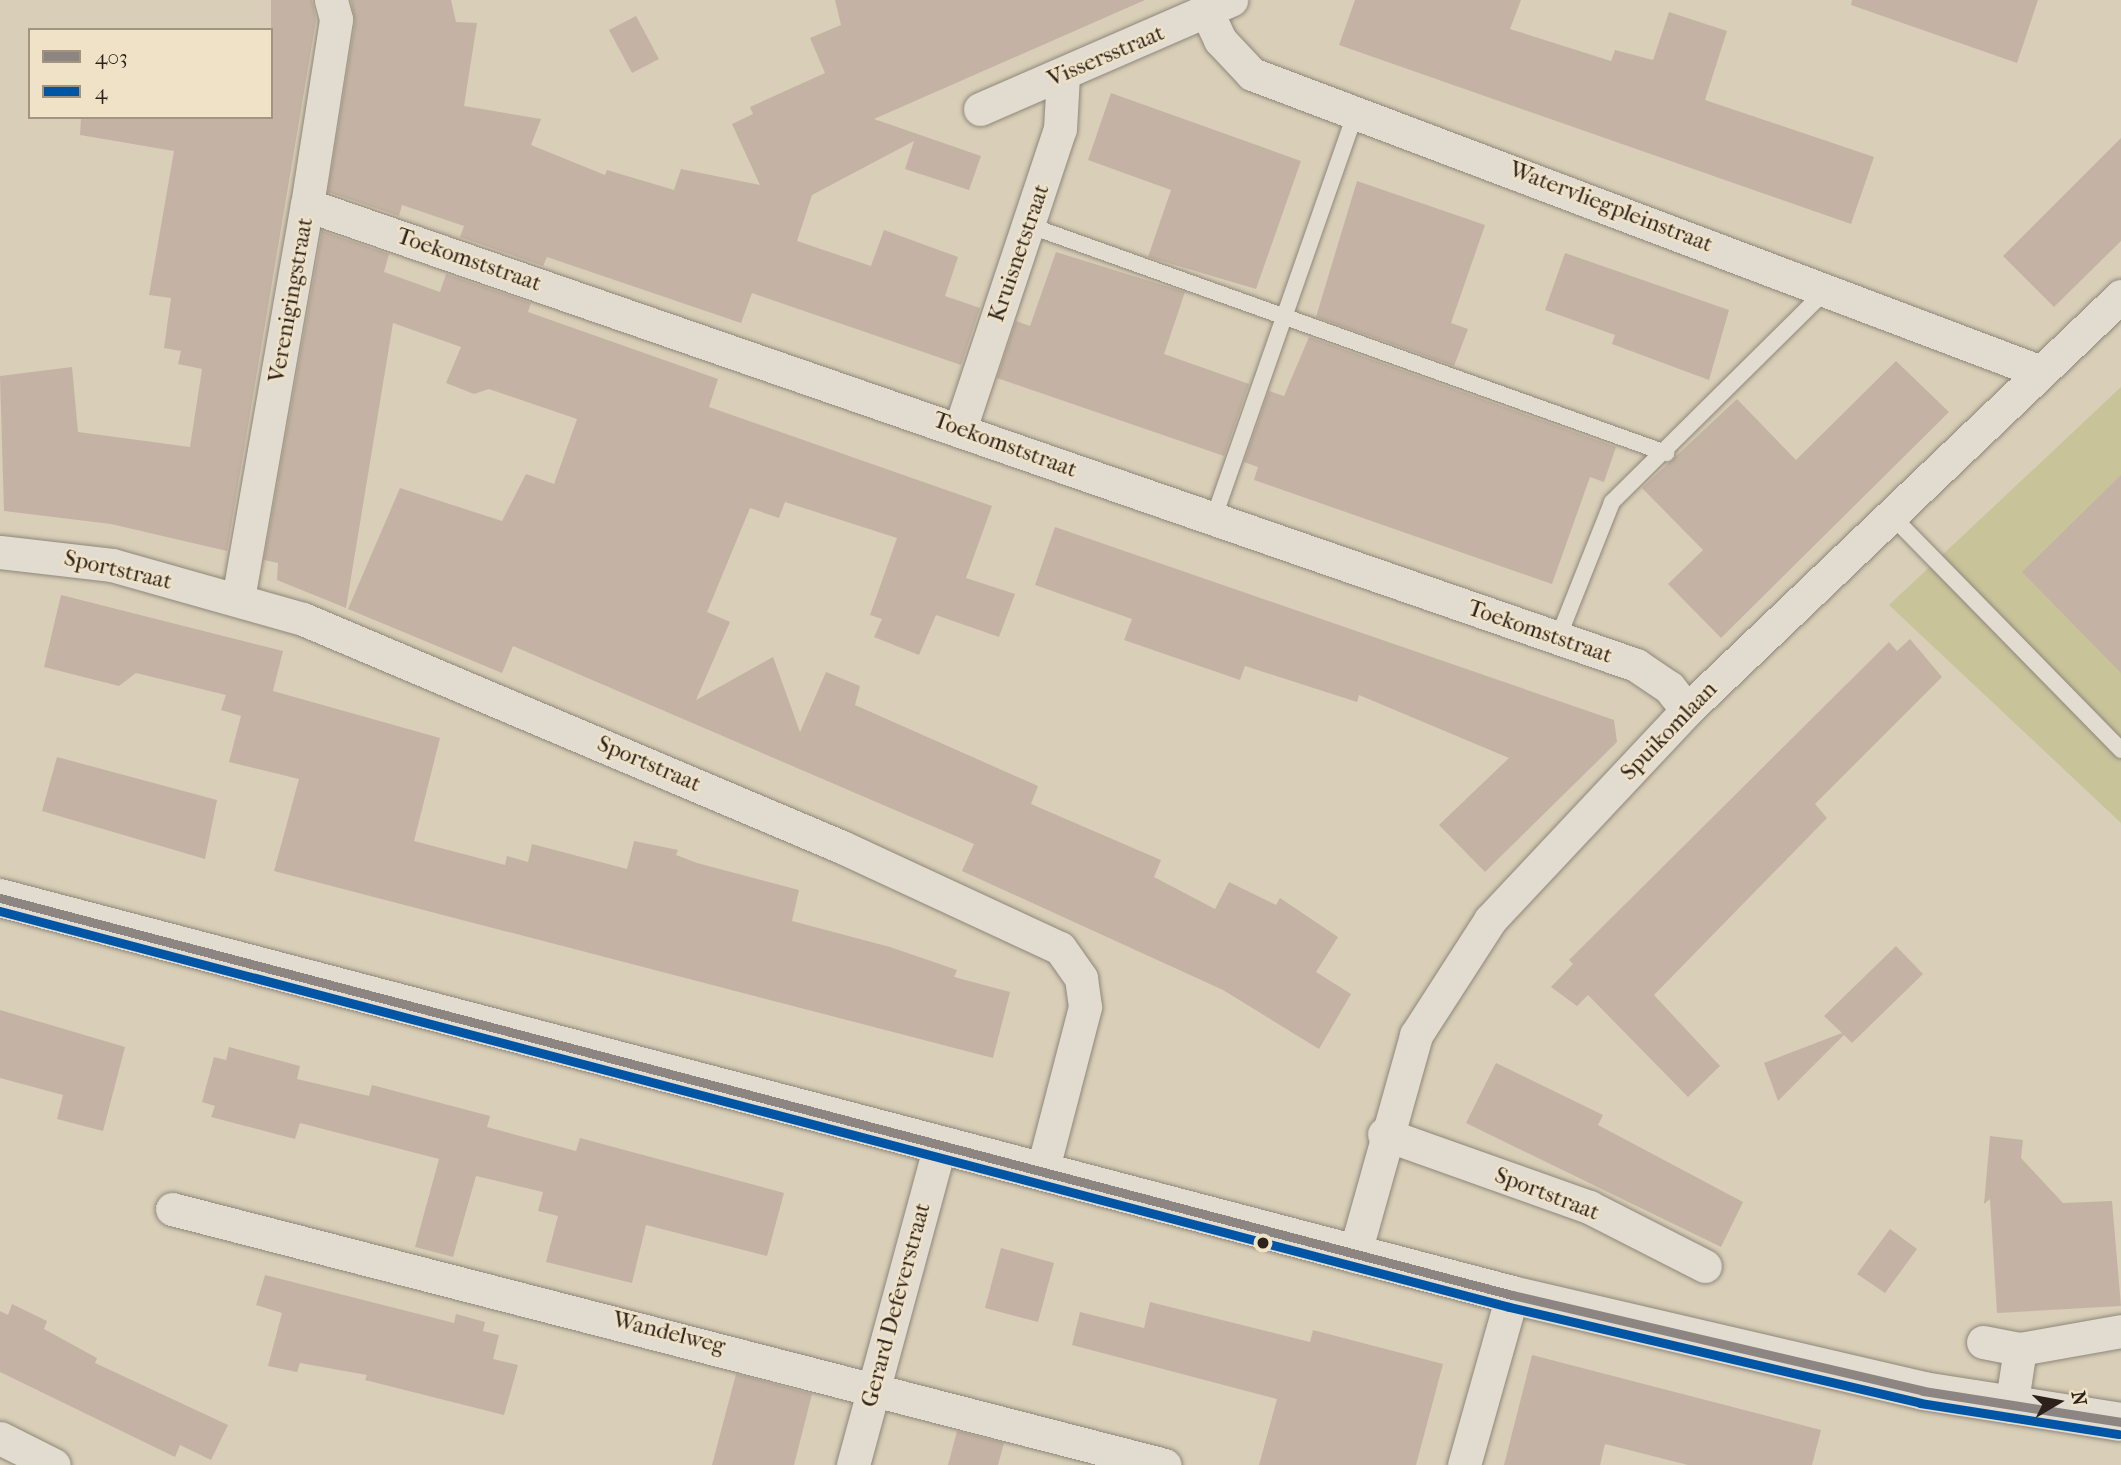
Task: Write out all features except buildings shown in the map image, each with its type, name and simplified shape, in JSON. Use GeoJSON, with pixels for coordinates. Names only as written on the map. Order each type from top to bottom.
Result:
{"type":"FeatureCollection","features":[{"type":"Feature","properties":{"kind":"street","name":"Verenigingstraat"},"geometry":{"type":"LineString","coordinates":[[238,599],[307,205],[336,19],[331,0]]}},
{"type":"Feature","properties":{"kind":"street","name":"Vissersstraat"},"geometry":{"type":"LineString","coordinates":[[980,109],[1219,6]]}},
{"type":"Feature","properties":{"kind":"street","name":"Watervliegpleinstraat"},"geometry":{"type":"LineString","coordinates":[[1219,6],[1220,40],[1252,74],[1357,109],[2041,372]]}},
{"type":"Feature","properties":{"kind":"street","name":"Kruisnetstraat"},"geometry":{"type":"LineString","coordinates":[[960,429],[1060,129],[1063,75]]}},
{"type":"Feature","properties":{"kind":"street","name":"Toekomststraat"},"geometry":{"type":"LineString","coordinates":[[307,205],[1636,665],[1670,687],[1687,710]]}},
{"type":"Feature","properties":{"kind":"street","name":"Spuikomlaan"},"geometry":{"type":"LineString","coordinates":[[1354,1255],[1384,1134],[1416,1035],[1483,930],[1687,710],[2041,372],[2119,303]]}},
{"type":"Feature","properties":{"kind":"street","name":"Sportstraat"},"geometry":{"type":"LineString","coordinates":[[0,552],[80,558],[238,599],[303,619],[498,700],[1060,948],[1081,978],[1085,1007],[1042,1172]]}},
{"type":"Feature","properties":{"kind":"street"},"geometry":{"type":"LineString","coordinates":[[0,898],[1512,1295],[2011,1407],[2121,1422]]}},
{"type":"Feature","properties":{"kind":"street","name":"Sportstraat"},"geometry":{"type":"LineString","coordinates":[[1384,1134],[1589,1207],[1705,1266]]}},
{"type":"Feature","properties":{"kind":"street","name":"Gerard Defeverstraat"},"geometry":{"type":"LineString","coordinates":[[853,1465],[940,1144]]}},
{"type":"Feature","properties":{"kind":"street","name":"Wandelweg"},"geometry":{"type":"LineString","coordinates":[[172,1209],[874,1388],[1080,1454],[1165,1465]]}},
{"type":"Feature","properties":{"kind":"street"},"geometry":{"type":"LineString","coordinates":[[1464,1465],[1512,1295]]}},
{"type":"Feature","properties":{"kind":"street"},"geometry":{"type":"LineString","coordinates":[[1983,1342],[2020,1349],[2121,1331]]}},
{"type":"Feature","properties":{"kind":"street"},"geometry":{"type":"LineString","coordinates":[[2011,1407],[2020,1349]]}},
{"type":"Feature","properties":{"kind":"street"},"geometry":{"type":"LineString","coordinates":[[0,1438],[54,1465]]}},
{"type":"Feature","properties":{"kind":"lane"},"geometry":{"type":"LineString","coordinates":[[1213,520],[1357,109]]}},
{"type":"Feature","properties":{"kind":"lane"},"geometry":{"type":"LineString","coordinates":[[1028,225],[1666,453]]}},
{"type":"Feature","properties":{"kind":"lane"},"geometry":{"type":"LineString","coordinates":[[1558,638],[1612,502],[1666,453],[1827,289]]}},
{"type":"Feature","properties":{"kind":"lane"},"geometry":{"type":"LineString","coordinates":[[1891,515],[2121,750]]}},
{"type":"Feature","properties":{"kind":"shaded area"},"geometry":{"type":"Polygon","coordinates":[[[2121,387],[2121,823],[1889,605],[2121,387]]]}},
{"type":"Feature","properties":{"kind":"transit line","name":"403"},"geometry":{"type":"LineString","coordinates":[[0,898],[1512,1295],[1923,1391],[2121,1422]]}},
{"type":"Feature","properties":{"kind":"transit line","name":"4"},"geometry":{"type":"LineString","coordinates":[[0,911],[1509,1307],[1920,1403],[2119,1434]]}}]}
